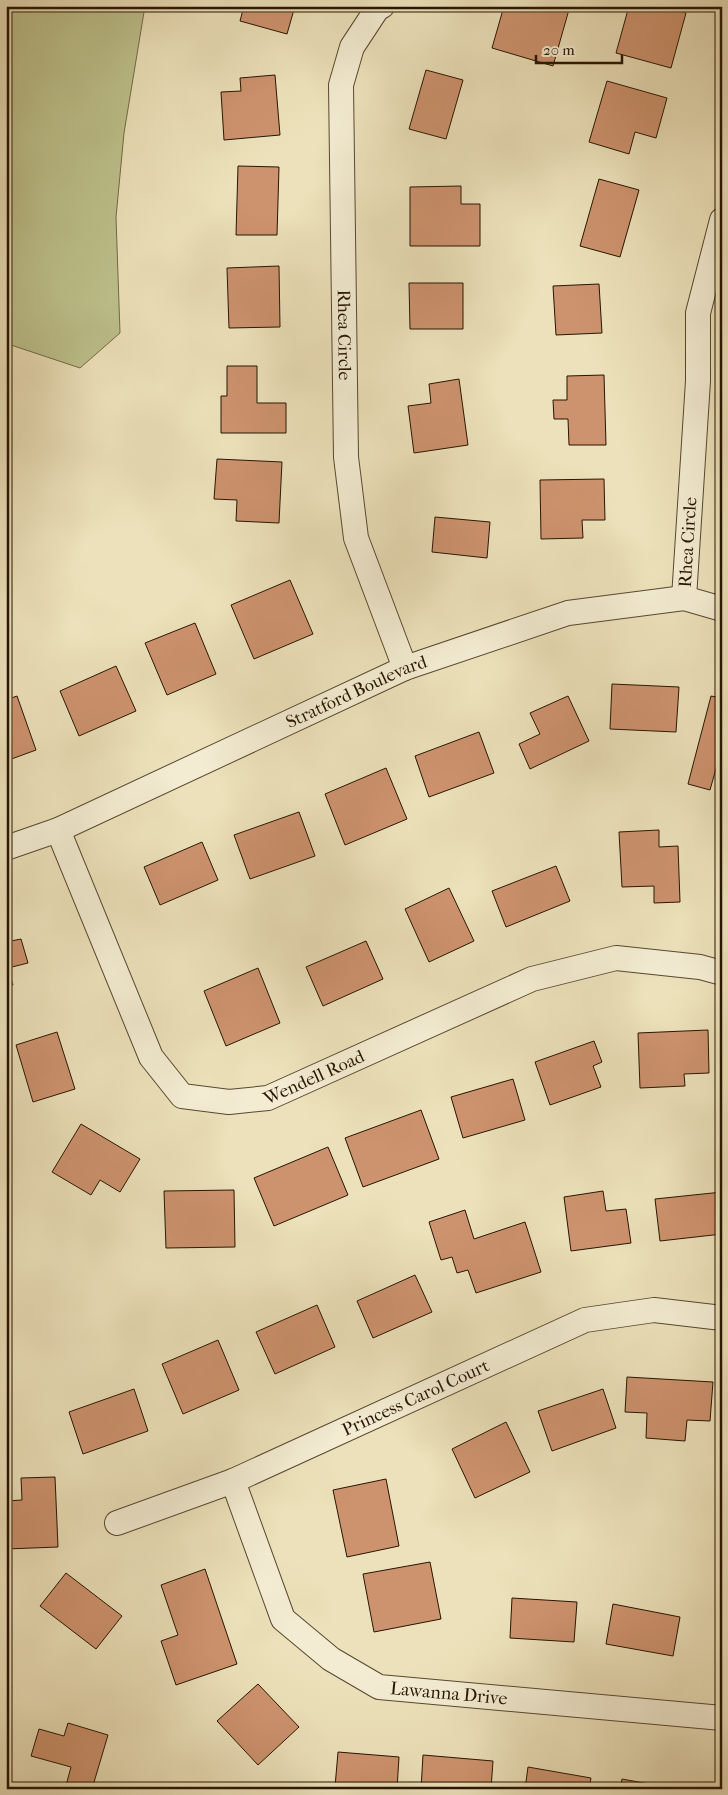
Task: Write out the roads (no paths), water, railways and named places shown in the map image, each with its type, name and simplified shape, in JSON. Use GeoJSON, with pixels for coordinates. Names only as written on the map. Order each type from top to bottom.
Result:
{"type":"FeatureCollection","features":[{"type":"Feature","properties":{"kind":"street","name":"Rhea Circle"},"geometry":{"type":"LineString","coordinates":[[382,6],[377,10],[352,47],[341,85],[346,457],[356,538],[405,668]]}},
{"type":"Feature","properties":{"kind":"street","name":"Rhea Circle"},"geometry":{"type":"LineString","coordinates":[[684,598],[698,381],[698,314],[722,220]]}},
{"type":"Feature","properties":{"kind":"street","name":"Stratford Boulevard"},"geometry":{"type":"LineString","coordinates":[[6,848],[58,830],[405,668],[568,613],[646,601],[684,598],[722,609]]}},
{"type":"Feature","properties":{"kind":"street","name":"Wendell Road"},"geometry":{"type":"LineString","coordinates":[[58,830],[152,1057],[182,1096],[229,1102],[268,1098],[532,979],[616,958],[700,967],[722,973]]}},
{"type":"Feature","properties":{"kind":"street","name":"Princess Carol Court"},"geometry":{"type":"LineString","coordinates":[[117,1523],[233,1481],[585,1320],[654,1310],[722,1318]]}},
{"type":"Feature","properties":{"kind":"street","name":"Lawanna Drive"},"geometry":{"type":"LineString","coordinates":[[233,1481],[283,1619],[331,1659],[379,1688],[722,1718]]}}]}
